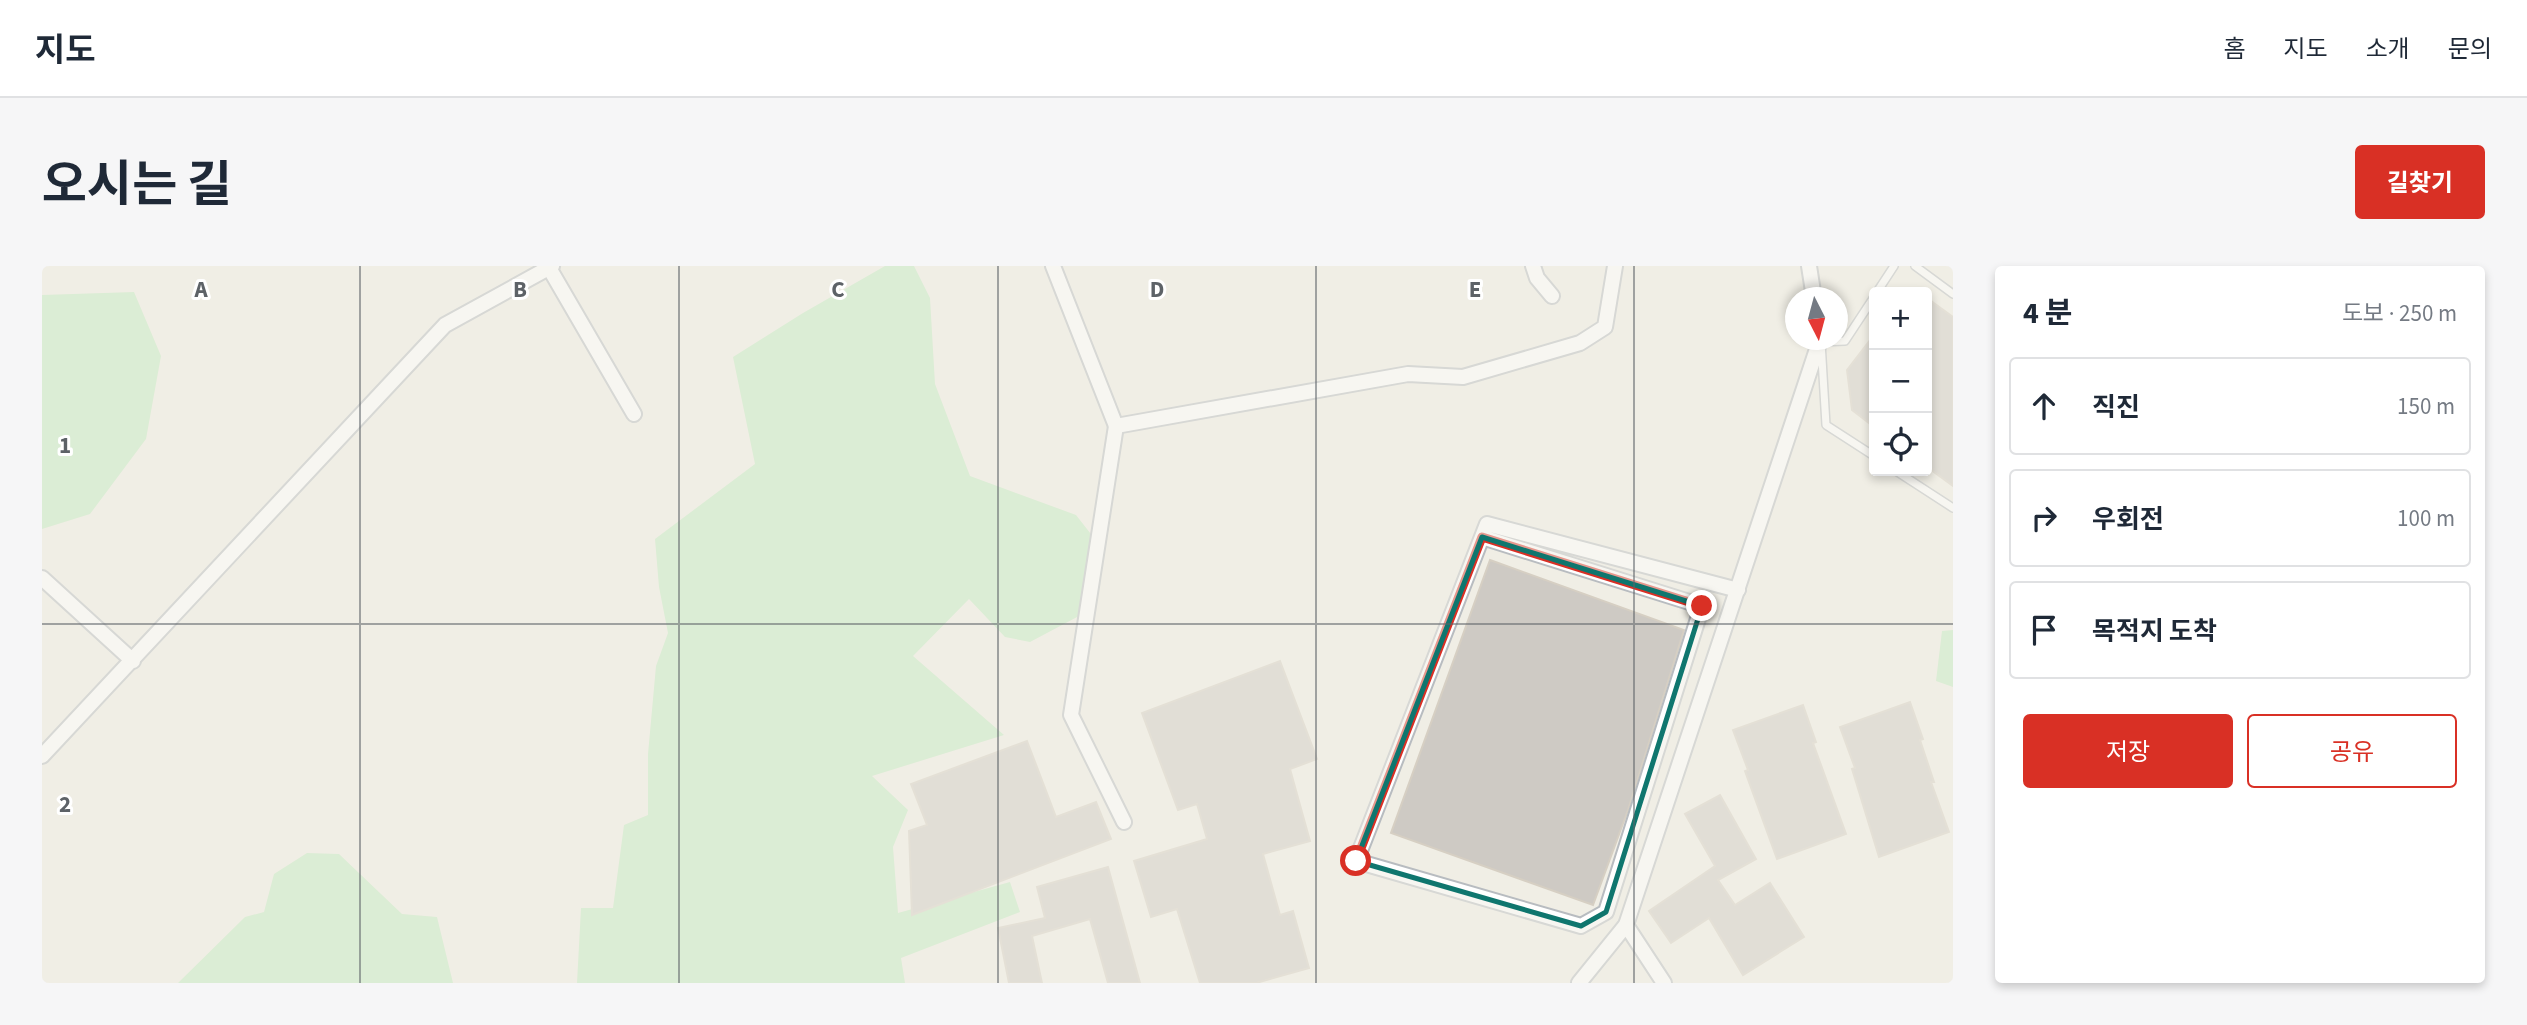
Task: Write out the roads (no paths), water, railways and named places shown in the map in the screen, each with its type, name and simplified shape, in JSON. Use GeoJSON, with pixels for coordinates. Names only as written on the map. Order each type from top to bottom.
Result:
{"type":"FeatureCollection","features":[{"type":"Feature","properties":{"kind":"street"},"geometry":{"type":"LineString","coordinates":[[42,756],[445,325],[550,266],[634,414]]}},
{"type":"Feature","properties":{"kind":"street"},"geometry":{"type":"LineString","coordinates":[[1053,266],[1116,426],[1071,715],[1125,822]]}},
{"type":"Feature","properties":{"kind":"street"},"geometry":{"type":"LineString","coordinates":[[1533,266],[1537,278],[1552,296]]}},
{"type":"Feature","properties":{"kind":"street"},"geometry":{"type":"LineString","coordinates":[[1116,426],[1408,374],[1463,377],[1580,343],[1605,327],[1615,266]]}},
{"type":"Feature","properties":{"kind":"street"},"geometry":{"type":"LineString","coordinates":[[1809,266],[1812,287]]}},
{"type":"Feature","properties":{"kind":"street"},"geometry":{"type":"LineString","coordinates":[[1579,983],[1626,925],[1818,350]]}},
{"type":"Feature","properties":{"kind":"street"},"geometry":{"type":"LineString","coordinates":[[1482,537],[1702,606],[1606,912],[1581,926],[1356,861],[1487,524],[1738,590]]}},
{"type":"Feature","properties":{"kind":"street"},"geometry":{"type":"LineString","coordinates":[[42,578],[133,661]]}},
{"type":"Feature","properties":{"kind":"street"},"geometry":{"type":"LineString","coordinates":[[1626,925],[1664,983]]}},
{"type":"Feature","properties":{"kind":"lane"},"geometry":{"type":"LineString","coordinates":[[1880,287],[1894,266]]}},
{"type":"Feature","properties":{"kind":"lane"},"geometry":{"type":"LineString","coordinates":[[1915,266],[1953,294]]}},
{"type":"Feature","properties":{"kind":"lane"},"geometry":{"type":"LineString","coordinates":[[1848,338],[1869,305]]}},
{"type":"Feature","properties":{"kind":"lane"},"geometry":{"type":"LineString","coordinates":[[1822,350],[1826,425],[1869,453]]}},
{"type":"Feature","properties":{"kind":"lane"},"geometry":{"type":"LineString","coordinates":[[1904,476],[1953,508]]}}]}
